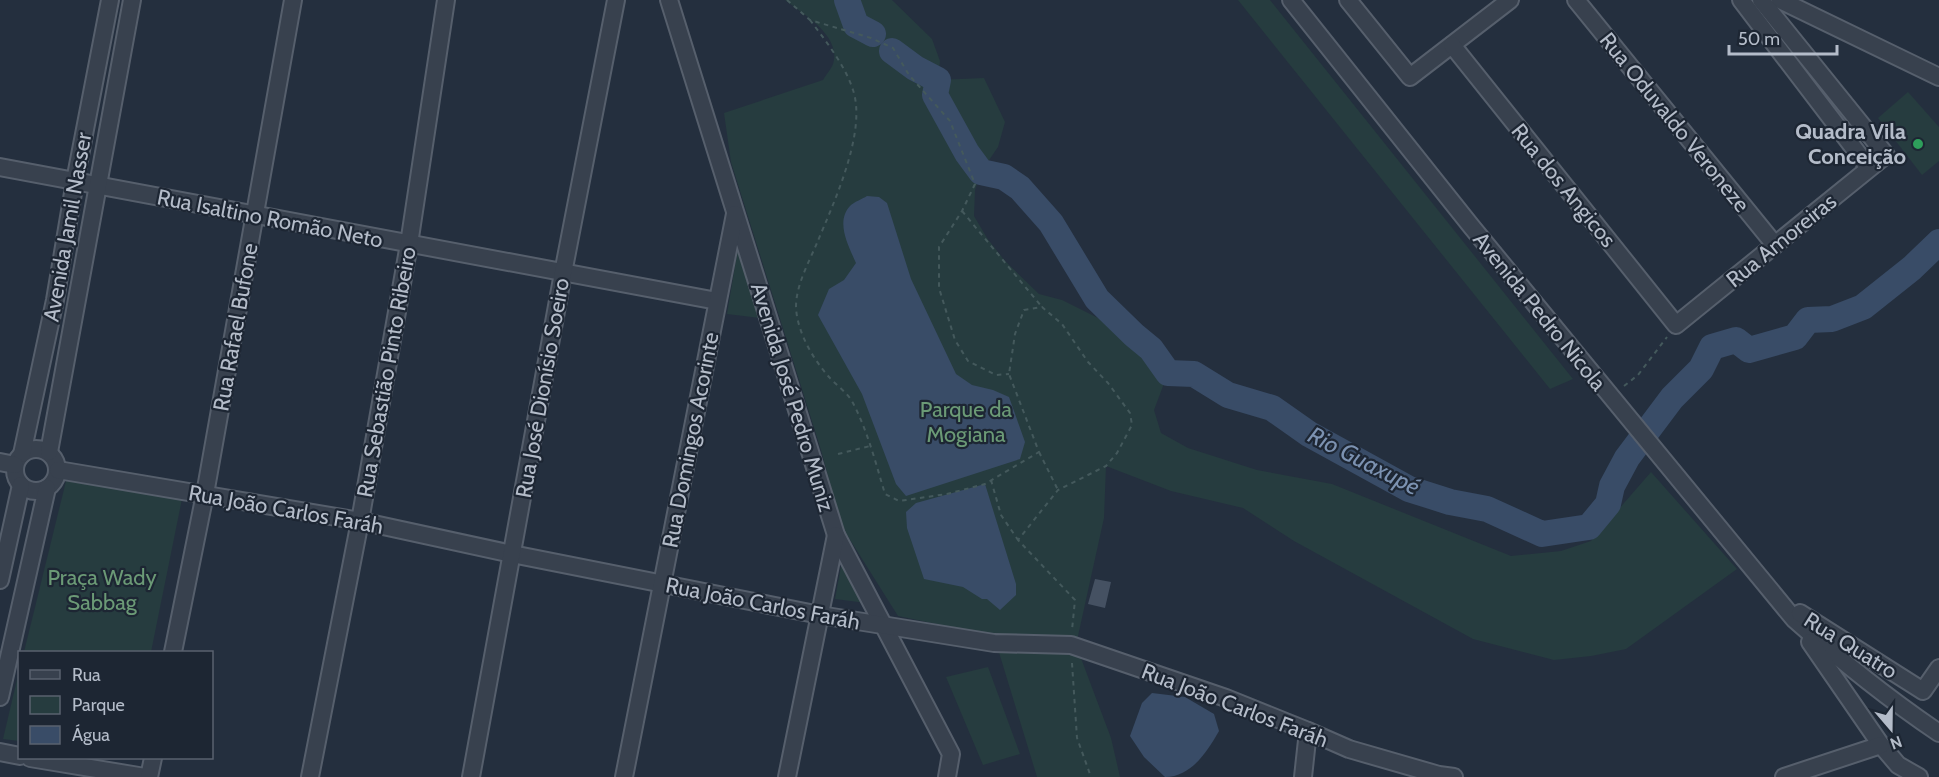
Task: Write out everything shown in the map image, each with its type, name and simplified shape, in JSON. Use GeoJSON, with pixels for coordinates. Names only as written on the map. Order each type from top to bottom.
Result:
{"type":"FeatureCollection","features":[{"type":"Feature","properties":{"kind":"street","name":"Avenida Jamil Nasser"},"geometry":{"type":"LineString","coordinates":[[13,460],[55,300],[110,0]]}},
{"type":"Feature","properties":{"kind":"street","name":"Avenida Jamil Nasser"},"geometry":{"type":"LineString","coordinates":[[49,452],[132,0]]}},
{"type":"Feature","properties":{"kind":"street","name":"Rua Rafael Bufone"},"geometry":{"type":"LineString","coordinates":[[174,651],[205,494],[293,0]]}},
{"type":"Feature","properties":{"kind":"street","name":"Rua Sebastião Pinto Ribeiro"},"geometry":{"type":"LineString","coordinates":[[310,777],[360,521],[409,244],[446,0]]}},
{"type":"Feature","properties":{"kind":"street","name":"Rua José Dionísio Soeiro"},"geometry":{"type":"LineString","coordinates":[[471,777],[562,273],[616,0]]}},
{"type":"Feature","properties":{"kind":"street","name":"Avenida José Pedro Muniz"},"geometry":{"type":"LineString","coordinates":[[669,0],[836,535],[951,754],[947,777]]}},
{"type":"Feature","properties":{"kind":"street","name":"Avenida Pedro Nicola"},"geometry":{"type":"LineString","coordinates":[[1291,0],[1610,398],[1794,618],[1881,745],[1898,765],[1917,776]]}},
{"type":"Feature","properties":{"kind":"street"},"geometry":{"type":"LineString","coordinates":[[1348,0],[1410,78],[1510,0]]}},
{"type":"Feature","properties":{"kind":"street","name":"Rua Oduvaldo Veroneze"},"geometry":{"type":"LineString","coordinates":[[1576,0],[1775,245]]}},
{"type":"Feature","properties":{"kind":"street"},"geometry":{"type":"LineString","coordinates":[[1741,0],[1773,31],[1869,168]]}},
{"type":"Feature","properties":{"kind":"street"},"geometry":{"type":"LineString","coordinates":[[1761,0],[1773,31]]}},
{"type":"Feature","properties":{"kind":"street"},"geometry":{"type":"LineString","coordinates":[[1780,0],[1939,77]]}},
{"type":"Feature","properties":{"kind":"street","name":"Rua Amoreiras"},"geometry":{"type":"LineString","coordinates":[[1676,325],[1886,155],[1773,31]]}},
{"type":"Feature","properties":{"kind":"street","name":"Rua dos Angicos"},"geometry":{"type":"LineString","coordinates":[[1452,45],[1676,325]]}},
{"type":"Feature","properties":{"kind":"street","name":"Rua Isaltino Romão Neto"},"geometry":{"type":"LineString","coordinates":[[0,167],[717,302]]}},
{"type":"Feature","properties":{"kind":"street","name":"Rua Domingos Acorinte"},"geometry":{"type":"LineString","coordinates":[[624,777],[735,210]]}},
{"type":"Feature","properties":{"kind":"street"},"geometry":{"type":"LineString","coordinates":[[55,300],[75,304]]}},
{"type":"Feature","properties":{"kind":"street"},"geometry":{"type":"LineString","coordinates":[[35,448],[49,452],[54,457],[58,470],[53,483],[47,488],[34,491],[21,485],[17,479],[13,460],[35,448]]}},
{"type":"Feature","properties":{"kind":"street","name":"Rua João Carlos Faráh"},"geometry":{"type":"LineString","coordinates":[[58,470],[360,521],[512,554],[820,615],[994,642],[1071,645],[1226,699],[1349,749],[1439,775],[1454,777]]}},
{"type":"Feature","properties":{"kind":"street"},"geometry":{"type":"LineString","coordinates":[[0,579],[21,485]]}},
{"type":"Feature","properties":{"kind":"street"},"geometry":{"type":"LineString","coordinates":[[0,697],[47,488]]}},
{"type":"Feature","properties":{"kind":"street"},"geometry":{"type":"LineString","coordinates":[[787,777],[836,535]]}},
{"type":"Feature","properties":{"kind":"street","name":"Rua Quatro"},"geometry":{"type":"LineString","coordinates":[[1778,599],[1923,691],[1939,669]]}},
{"type":"Feature","properties":{"kind":"street","name":"Avenida Pedro Nicola"},"geometry":{"type":"LineString","coordinates":[[1794,618],[1867,681],[1939,733]]}},
{"type":"Feature","properties":{"kind":"street"},"geometry":{"type":"LineString","coordinates":[[1303,777],[1308,731]]}},
{"type":"Feature","properties":{"kind":"street"},"geometry":{"type":"LineString","coordinates":[[1784,777],[1881,745]]}},
{"type":"Feature","properties":{"kind":"street"},"geometry":{"type":"LineString","coordinates":[[0,752],[18,756]]}},
{"type":"Feature","properties":{"kind":"street"},"geometry":{"type":"LineString","coordinates":[[36,759],[147,777],[153,759]]}},
{"type":"Feature","properties":{"kind":"path"},"geometry":{"type":"LineString","coordinates":[[787,0],[810,20],[834,54],[853,90],[857,116],[850,156],[801,280],[796,307],[802,332],[813,356],[852,401],[870,446],[885,494],[899,501],[947,494],[991,480],[1039,452]]}},
{"type":"Feature","properties":{"kind":"path"},"geometry":{"type":"LineString","coordinates":[[810,20],[871,38],[893,48],[909,75],[950,121],[975,184],[962,211],[939,246],[939,288],[955,340],[968,362],[996,375],[1009,374]]}},
{"type":"Feature","properties":{"kind":"path"},"geometry":{"type":"LineString","coordinates":[[962,211],[1042,307],[1062,324],[1088,362],[1108,383],[1130,413],[1132,425],[1117,453],[1106,466],[1058,490],[1018,540]]}},
{"type":"Feature","properties":{"kind":"path"},"geometry":{"type":"LineString","coordinates":[[1042,307],[1024,310],[1015,334],[1009,374],[1039,452],[1058,490]]}},
{"type":"Feature","properties":{"kind":"path"},"geometry":{"type":"LineString","coordinates":[[1610,398],[1638,375],[1676,325]]}},
{"type":"Feature","properties":{"kind":"path"},"geometry":{"type":"LineString","coordinates":[[838,454],[870,446]]}},
{"type":"Feature","properties":{"kind":"path"},"geometry":{"type":"LineString","coordinates":[[991,480],[1001,516],[1018,540],[1076,600],[1071,645],[1077,738],[1092,777]]}},
{"type":"Feature","properties":{"kind":"green space","name":"Parque da Mogiana"},"geometry":{"type":"Polygon","coordinates":[[[785,0],[892,0],[932,39],[940,61],[938,80],[984,78],[1005,122],[998,147],[981,172],[975,190],[974,216],[1005,261],[1039,294],[1062,300],[1102,320],[1152,364],[1168,373],[1154,410],[1161,433],[1188,448],[1257,470],[1332,484],[1511,556],[1561,551],[1591,541],[1651,472],[1737,569],[1626,649],[1554,660],[1473,639],[1294,541],[1243,508],[1171,491],[1106,466],[1104,518],[1076,645],[1111,738],[1120,777],[1037,777],[994,636],[898,616],[842,527],[821,450],[731,162],[724,113],[823,80],[832,66],[834,54],[827,35],[785,0]]]}},
{"type":"Feature","properties":{"kind":"green space"},"geometry":{"type":"Polygon","coordinates":[[[1238,0],[1270,0],[1573,379],[1550,389],[1238,0]]]}},
{"type":"Feature","properties":{"kind":"green space","name":"Quadra Vila Conceição"},"geometry":{"type":"Polygon","coordinates":[[[1908,92],[1939,127],[1939,161],[1922,175],[1878,118],[1908,92]]]}},
{"type":"Feature","properties":{"kind":"green space"},"geometry":{"type":"Polygon","coordinates":[[[739,242],[760,318],[727,314],[739,242]]]}},
{"type":"Feature","properties":{"kind":"green space","name":"Praça Wady Sabbag"},"geometry":{"type":"Polygon","coordinates":[[[66,481],[182,499],[151,651],[24,651],[66,481]]]}},
{"type":"Feature","properties":{"kind":"green space"},"geometry":{"type":"Polygon","coordinates":[[[842,561],[866,603],[835,599],[842,561]]]}},
{"type":"Feature","properties":{"kind":"green space"},"geometry":{"type":"Polygon","coordinates":[[[988,667],[1020,754],[983,765],[946,677],[988,667]]]}},
{"type":"Feature","properties":{"kind":"green space","name":"Praça Wady Sabbag"},"geometry":{"type":"Polygon","coordinates":[[[18,675],[18,741],[3,739],[18,675]]]}},
{"type":"Feature","properties":{"kind":"water"},"geometry":{"type":"Polygon","coordinates":[[[867,196],[879,197],[887,203],[911,279],[956,374],[972,385],[1009,397],[1025,442],[1020,459],[906,496],[896,484],[862,394],[818,315],[829,289],[844,280],[856,263],[843,227],[844,219],[850,206],[867,196]]]}},
{"type":"Feature","properties":{"kind":"water"},"geometry":{"type":"Polygon","coordinates":[[[985,484],[1016,584],[1016,595],[1000,610],[987,599],[982,599],[963,587],[924,579],[907,528],[906,512],[916,503],[985,484]]]}},
{"type":"Feature","properties":{"kind":"water"},"geometry":{"type":"Polygon","coordinates":[[[1152,693],[1185,697],[1214,714],[1219,731],[1197,762],[1183,773],[1174,776],[1165,777],[1144,757],[1130,736],[1142,703],[1152,693]]]}},
{"type":"Feature","properties":{"kind":"building"},"geometry":{"type":"Polygon","coordinates":[[[1095,579],[1111,582],[1105,608],[1088,604],[1095,579]]]}},
{"type":"Feature","properties":{"kind":"waterway","name":"Rio Guaxupé"},"geometry":{"type":"LineString","coordinates":[[847,0],[856,25],[873,34]]}},
{"type":"Feature","properties":{"kind":"waterway","name":"Rio Guaxupé"},"geometry":{"type":"LineString","coordinates":[[892,51],[915,68],[938,80],[935,95],[967,153],[981,172],[1004,177],[1020,188],[1051,223],[1097,299],[1151,349],[1168,373],[1194,374],[1228,395],[1272,408],[1309,434],[1409,489],[1450,502],[1487,509],[1542,534],[1589,527],[1608,504],[1612,486],[1627,458],[1672,398],[1701,369],[1712,347],[1736,340],[1749,350],[1795,337],[1808,320],[1832,319],[1863,307],[1912,268],[1939,242]]}},
{"type":"Feature","properties":{"kind":"place","name":"Quadra Vila Conceição"},"geometry":{"type":"Point","coordinates":[1918,144]}}]}
